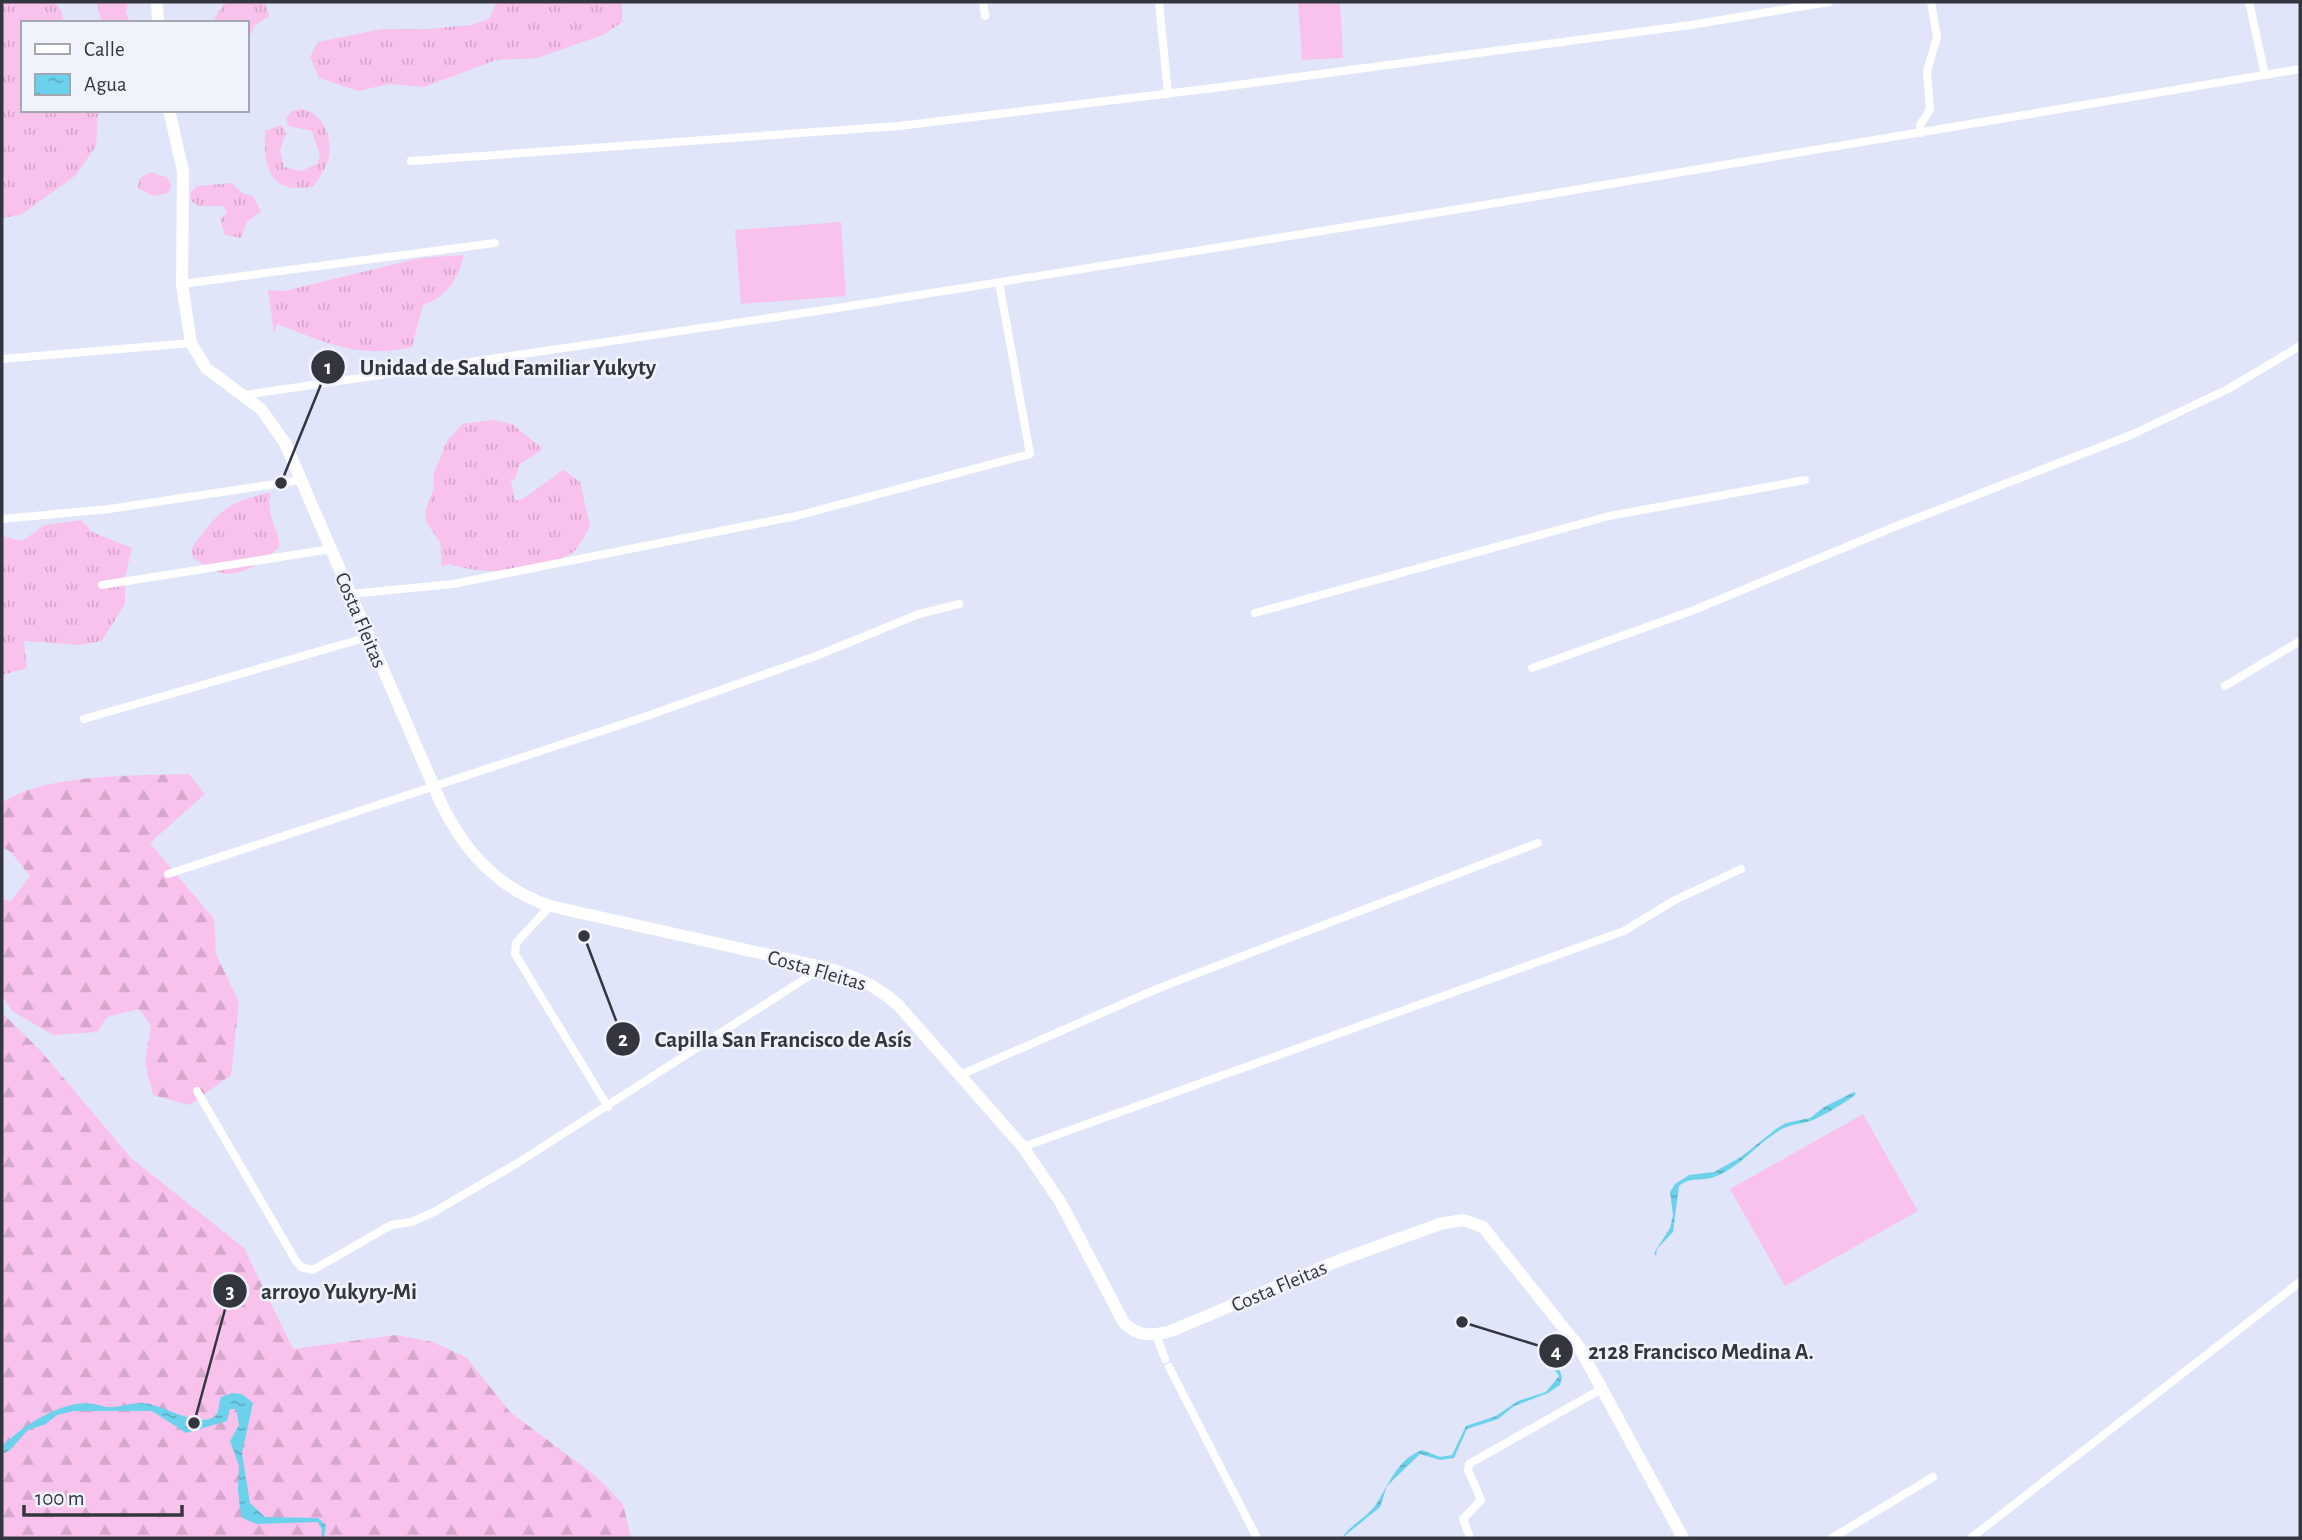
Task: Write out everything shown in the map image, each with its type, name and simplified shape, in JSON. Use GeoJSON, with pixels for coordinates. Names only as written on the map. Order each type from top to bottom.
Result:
{"type":"FeatureCollection","features":[{"type":"Feature","properties":{"kind":"main road"},"geometry":{"type":"LineString","coordinates":[[157,2],[158,21]]}},
{"type":"Feature","properties":{"kind":"main road","name":"Costa Fleitas"},"geometry":{"type":"LineString","coordinates":[[169,112],[184,189],[182,284],[191,343],[205,368],[244,395],[272,422],[302,480],[433,785],[458,835],[491,873],[514,892],[550,906],[823,967],[866,982],[887,995],[1023,1147],[1061,1203],[1124,1323],[1135,1332],[1156,1335],[1351,1256],[1440,1224],[1463,1220],[1483,1227],[1579,1347],[1683,1538]]}},
{"type":"Feature","properties":{"kind":"street"},"geometry":{"type":"LineString","coordinates":[[983,2],[985,16]]}},
{"type":"Feature","properties":{"kind":"street"},"geometry":{"type":"LineString","coordinates":[[1159,2],[1168,94]]}},
{"type":"Feature","properties":{"kind":"street"},"geometry":{"type":"LineString","coordinates":[[411,161],[899,126],[1168,94],[1690,25],[1829,2]]}},
{"type":"Feature","properties":{"kind":"street"},"geometry":{"type":"LineString","coordinates":[[1921,133],[1920,125],[1930,110],[1927,71],[1937,37],[1931,2]]}},
{"type":"Feature","properties":{"kind":"street"},"geometry":{"type":"LineString","coordinates":[[2249,2],[2265,75]]}},
{"type":"Feature","properties":{"kind":"street"},"geometry":{"type":"LineString","coordinates":[[244,395],[999,282],[2300,69]]}},
{"type":"Feature","properties":{"kind":"street"},"geometry":{"type":"LineString","coordinates":[[182,284],[495,243]]}},
{"type":"Feature","properties":{"kind":"street"},"geometry":{"type":"LineString","coordinates":[[350,594],[453,584],[796,516],[1030,454],[999,282]]}},
{"type":"Feature","properties":{"kind":"street"},"geometry":{"type":"LineString","coordinates":[[2,359],[191,343]]}},
{"type":"Feature","properties":{"kind":"street"},"geometry":{"type":"LineString","coordinates":[[1532,668],[1694,610],[1899,525],[2131,435],[2228,389],[2300,346]]}},
{"type":"Feature","properties":{"kind":"street"},"geometry":{"type":"LineString","coordinates":[[2,519],[109,509],[302,480]]}},
{"type":"Feature","properties":{"kind":"street"},"geometry":{"type":"LineString","coordinates":[[1255,613],[1609,516],[1805,480]]}},
{"type":"Feature","properties":{"kind":"street"},"geometry":{"type":"LineString","coordinates":[[102,585],[331,549]]}},
{"type":"Feature","properties":{"kind":"street"},"geometry":{"type":"LineString","coordinates":[[168,874],[644,717],[816,656],[919,614],[959,604]]}},
{"type":"Feature","properties":{"kind":"street"},"geometry":{"type":"LineString","coordinates":[[84,719],[368,637]]}},
{"type":"Feature","properties":{"kind":"street"},"geometry":{"type":"LineString","coordinates":[[2225,686],[2300,641]]}},
{"type":"Feature","properties":{"kind":"street"},"geometry":{"type":"LineString","coordinates":[[960,1075],[1159,988],[1538,842]]}},
{"type":"Feature","properties":{"kind":"street"},"geometry":{"type":"LineString","coordinates":[[1023,1147],[1624,931],[1673,901],[1741,869]]}},
{"type":"Feature","properties":{"kind":"street"},"geometry":{"type":"LineString","coordinates":[[550,906],[516,943],[514,954],[607,1107]]}},
{"type":"Feature","properties":{"kind":"street"},"geometry":{"type":"LineString","coordinates":[[197,1091],[296,1261],[301,1267],[313,1270],[391,1225],[411,1222],[432,1213],[607,1107],[823,967]]}},
{"type":"Feature","properties":{"kind":"street"},"geometry":{"type":"LineString","coordinates":[[1971,1538],[2300,1282]]}},
{"type":"Feature","properties":{"kind":"street"},"geometry":{"type":"LineString","coordinates":[[1156,1335],[1167,1363],[1257,1538]]}},
{"type":"Feature","properties":{"kind":"street"},"geometry":{"type":"LineString","coordinates":[[1470,1538],[1463,1519],[1481,1500],[1468,1468],[1469,1464],[1603,1388]]}},
{"type":"Feature","properties":{"kind":"street"},"geometry":{"type":"LineString","coordinates":[[1832,1538],[1933,1477]]}},
{"type":"Feature","properties":{"kind":"green space"},"geometry":{"type":"Polygon","coordinates":[[[2,2],[55,2],[62,12],[63,21],[21,21],[21,112],[98,112],[96,146],[76,175],[21,215],[2,218],[2,2]]]}},
{"type":"Feature","properties":{"kind":"green space"},"geometry":{"type":"Polygon","coordinates":[[[96,2],[128,2],[126,13],[130,21],[101,21],[96,2]]]}},
{"type":"Feature","properties":{"kind":"green space"},"geometry":{"type":"Polygon","coordinates":[[[231,2],[265,2],[269,16],[254,26],[248,42],[248,21],[215,21],[223,5],[231,2]]]}},
{"type":"Feature","properties":{"kind":"green space"},"geometry":{"type":"Polygon","coordinates":[[[497,2],[622,2],[622,22],[603,35],[537,58],[496,60],[424,87],[389,84],[358,91],[319,78],[310,57],[318,42],[382,29],[429,29],[471,25],[489,19],[497,2]]]}},
{"type":"Feature","properties":{"kind":"green space"},"geometry":{"type":"Polygon","coordinates":[[[1298,2],[1340,2],[1343,58],[1302,60],[1298,2]]]}},
{"type":"Feature","properties":{"kind":"green space"},"geometry":{"type":"Polygon","coordinates":[[[300,109],[314,114],[324,125],[329,140],[329,155],[314,186],[287,187],[272,176],[268,167],[265,131],[281,125],[286,133],[280,150],[284,167],[301,171],[317,164],[320,155],[312,131],[288,126],[286,117],[292,111],[300,109]]]}},
{"type":"Feature","properties":{"kind":"green space"},"geometry":{"type":"Polygon","coordinates":[[[150,172],[167,177],[171,185],[169,193],[153,196],[138,188],[139,179],[150,172]]]}},
{"type":"Feature","properties":{"kind":"green space"},"geometry":{"type":"Polygon","coordinates":[[[231,183],[244,194],[253,196],[261,211],[247,222],[241,238],[225,235],[220,219],[227,213],[224,206],[198,206],[191,201],[190,193],[197,186],[231,183]]]}},
{"type":"Feature","properties":{"kind":"green space"},"geometry":{"type":"Polygon","coordinates":[[[841,222],[846,296],[741,304],[735,230],[841,222]]]}},
{"type":"Feature","properties":{"kind":"green space"},"geometry":{"type":"Polygon","coordinates":[[[464,255],[450,286],[439,297],[423,305],[412,347],[358,350],[327,343],[277,324],[274,333],[268,290],[284,291],[420,258],[464,255]]]}},
{"type":"Feature","properties":{"kind":"green space"},"geometry":{"type":"Polygon","coordinates":[[[493,420],[512,424],[543,449],[520,464],[515,479],[511,480],[515,501],[524,498],[563,470],[580,482],[590,526],[572,553],[543,565],[511,571],[479,570],[449,564],[442,567],[440,542],[426,522],[425,512],[433,490],[434,473],[447,441],[462,424],[493,420]]]}},
{"type":"Feature","properties":{"kind":"green space"},"geometry":{"type":"Polygon","coordinates":[[[271,492],[271,517],[278,535],[279,547],[259,563],[234,573],[218,572],[193,558],[195,543],[224,510],[249,498],[271,492]]]}},
{"type":"Feature","properties":{"kind":"green space"},"geometry":{"type":"Polygon","coordinates":[[[81,520],[92,532],[132,548],[125,577],[125,604],[102,641],[79,645],[24,641],[27,668],[2,675],[2,536],[22,541],[45,525],[81,520]]]}},
{"type":"Feature","properties":{"kind":"green space"},"geometry":{"type":"Polygon","coordinates":[[[189,774],[205,794],[150,843],[214,919],[216,954],[239,1002],[231,1075],[189,1105],[153,1095],[145,1063],[151,1026],[139,1009],[107,1017],[97,1032],[53,1035],[12,1011],[2,996],[2,900],[11,901],[30,876],[11,852],[2,847],[2,803],[20,793],[66,781],[189,774]]]}},
{"type":"Feature","properties":{"kind":"green space"},"geometry":{"type":"Polygon","coordinates":[[[2,1013],[40,1050],[131,1158],[244,1248],[293,1349],[396,1335],[433,1342],[467,1358],[510,1412],[597,1477],[623,1504],[631,1538],[2,1538],[2,1013]]]}},
{"type":"Feature","properties":{"kind":"green space"},"geometry":{"type":"Polygon","coordinates":[[[1863,1114],[1918,1211],[1785,1286],[1730,1189],[1863,1114]]]}},
{"type":"Feature","properties":{"kind":"water"},"geometry":{"type":"Polygon","coordinates":[[[1854,1092],[1856,1094],[1853,1097],[1820,1117],[1775,1133],[1724,1172],[1714,1177],[1688,1181],[1679,1186],[1673,1232],[1657,1249],[1656,1256],[1654,1253],[1670,1228],[1673,1215],[1670,1192],[1675,1184],[1689,1175],[1714,1172],[1741,1157],[1786,1123],[1810,1118],[1824,1107],[1854,1092]]]}},
{"type":"Feature","properties":{"kind":"water"},"geometry":{"type":"Polygon","coordinates":[[[1565,1340],[1570,1347],[1556,1360],[1562,1377],[1560,1385],[1548,1393],[1514,1406],[1498,1419],[1467,1429],[1454,1458],[1440,1460],[1420,1454],[1387,1486],[1380,1507],[1342,1538],[1373,1508],[1395,1472],[1413,1454],[1422,1450],[1440,1457],[1452,1455],[1466,1426],[1496,1416],[1518,1401],[1546,1392],[1559,1376],[1553,1367],[1552,1354],[1565,1340]]]}},
{"type":"Feature","properties":{"kind":"water"},"geometry":{"type":"Polygon","coordinates":[[[232,1393],[242,1394],[253,1403],[242,1453],[250,1503],[265,1517],[318,1518],[326,1525],[324,1538],[321,1538],[322,1530],[318,1522],[256,1524],[241,1517],[239,1466],[230,1441],[239,1425],[236,1409],[230,1409],[227,1421],[186,1433],[152,1411],[74,1411],[57,1415],[46,1424],[28,1430],[10,1450],[2,1454],[2,1446],[20,1431],[63,1407],[86,1403],[109,1407],[144,1403],[200,1420],[215,1416],[221,1397],[232,1393]]]}},
{"type":"Feature","properties":{"kind":"place","name":"Unidad de Salud Familiar Yukyty"},"geometry":{"type":"Point","coordinates":[281,483]}},
{"type":"Feature","properties":{"kind":"place","name":"Capilla San Francisco de Asís"},"geometry":{"type":"Point","coordinates":[584,936]}},
{"type":"Feature","properties":{"kind":"place","name":"2128 Francisco Medina A."},"geometry":{"type":"Point","coordinates":[1462,1322]}},
{"type":"Feature","properties":{"kind":"place","name":"arroyo Yukyry-Mi"},"geometry":{"type":"Point","coordinates":[194,1423]}}]}
